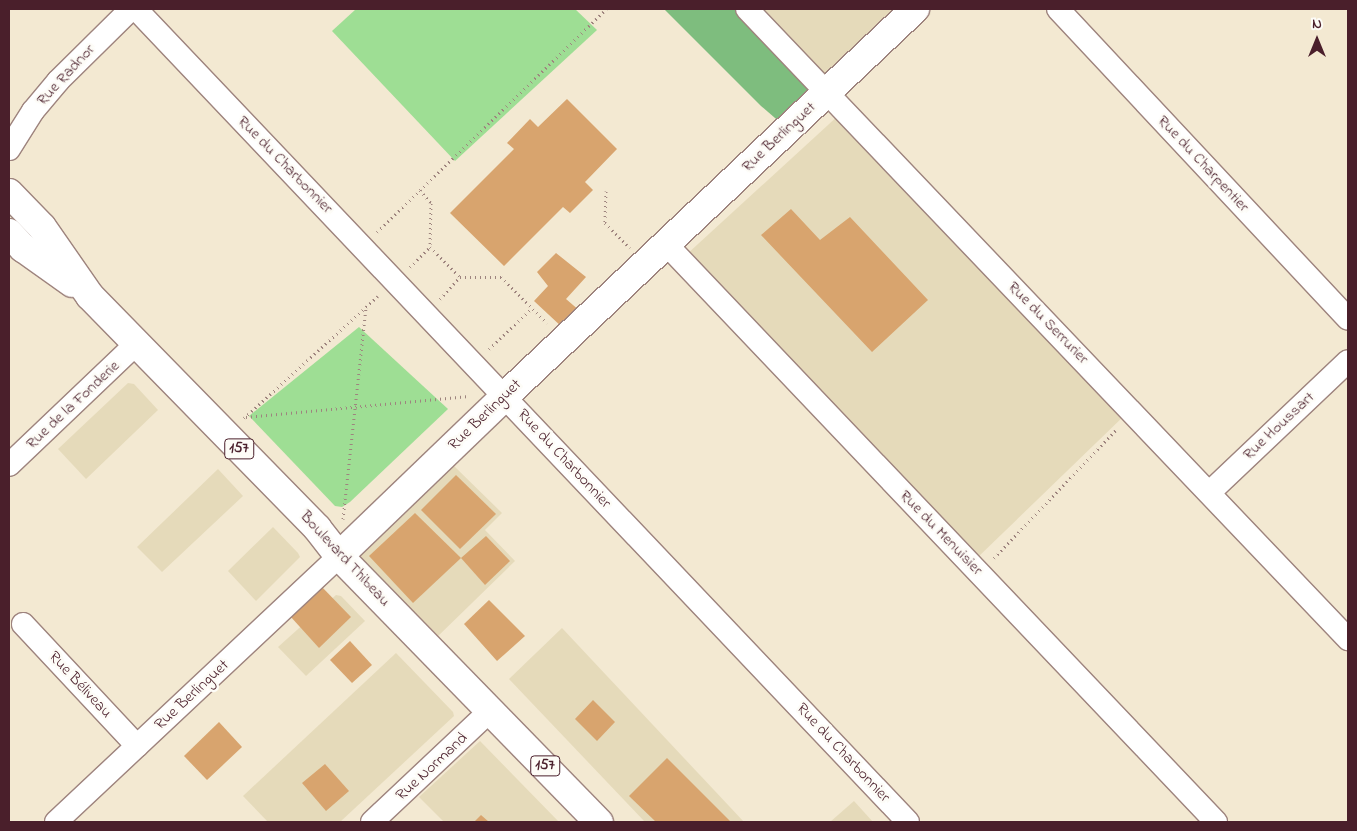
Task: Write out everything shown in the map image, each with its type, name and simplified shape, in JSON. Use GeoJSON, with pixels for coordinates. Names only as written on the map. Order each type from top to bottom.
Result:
{"type":"FeatureCollection","features":[{"type":"Feature","properties":{"kind":"main road","name":"Rue Berlinguet"},"geometry":{"type":"LineString","coordinates":[[339,556],[505,396],[915,9]]}},
{"type":"Feature","properties":{"kind":"main road","name":"Boulevard Thibeau"},"geometry":{"type":"LineString","coordinates":[[9,194],[42,227],[90,296],[317,528],[339,556],[599,822]]}},
{"type":"Feature","properties":{"kind":"main road","name":"Boulevard Thibeau"},"geometry":{"type":"LineString","coordinates":[[9,233],[23,248],[90,296]]}},
{"type":"Feature","properties":{"kind":"street","name":"Rue Radnor"},"geometry":{"type":"LineString","coordinates":[[9,149],[33,111],[58,81],[131,9]]}},
{"type":"Feature","properties":{"kind":"street","name":"Rue du Charbonnier"},"geometry":{"type":"LineString","coordinates":[[136,9],[908,822]]}},
{"type":"Feature","properties":{"kind":"street","name":"Rue du Serrurier"},"geometry":{"type":"LineString","coordinates":[[747,9],[1210,492],[1348,639]]}},
{"type":"Feature","properties":{"kind":"street","name":"Rue du Charpentier"},"geometry":{"type":"LineString","coordinates":[[1058,9],[1348,320]]}},
{"type":"Feature","properties":{"kind":"street","name":"Rue du Menuisier"},"geometry":{"type":"LineString","coordinates":[[666,244],[1216,822]]}},
{"type":"Feature","properties":{"kind":"street","name":"Rue de la Fonderie"},"geometry":{"type":"LineString","coordinates":[[9,465],[136,344]]}},
{"type":"Feature","properties":{"kind":"street","name":"Rue Houssart"},"geometry":{"type":"LineString","coordinates":[[1210,492],[1348,361]]}},
{"type":"Feature","properties":{"kind":"street","name":"Rue Berlinguet"},"geometry":{"type":"LineString","coordinates":[[56,822],[339,556]]}},
{"type":"Feature","properties":{"kind":"street","name":"Rue Béliveau"},"geometry":{"type":"LineString","coordinates":[[23,624],[137,746]]}},
{"type":"Feature","properties":{"kind":"street","name":"Rue Normand"},"geometry":{"type":"LineString","coordinates":[[372,822],[491,710]]}},
{"type":"Feature","properties":{"kind":"path"},"geometry":{"type":"LineString","coordinates":[[362,247],[606,9]]}},
{"type":"Feature","properties":{"kind":"path"},"geometry":{"type":"LineString","coordinates":[[418,259],[430,247],[431,203],[420,190]]}},
{"type":"Feature","properties":{"kind":"path"},"geometry":{"type":"LineString","coordinates":[[606,191],[605,223],[629,247]]}},
{"type":"Feature","properties":{"kind":"path"},"geometry":{"type":"LineString","coordinates":[[430,247],[460,277],[501,277],[548,324]]}},
{"type":"Feature","properties":{"kind":"path"},"geometry":{"type":"LineString","coordinates":[[449,290],[460,277]]}},
{"type":"Feature","properties":{"kind":"path"},"geometry":{"type":"LineString","coordinates":[[394,280],[246,417],[469,396],[505,396]]}},
{"type":"Feature","properties":{"kind":"path"},"geometry":{"type":"LineString","coordinates":[[344,503],[366,306]]}},
{"type":"Feature","properties":{"kind":"path"},"geometry":{"type":"LineString","coordinates":[[473,364],[532,308]]}},
{"type":"Feature","properties":{"kind":"path"},"geometry":{"type":"LineString","coordinates":[[980,573],[1133,412]]}},
{"type":"Feature","properties":{"kind":"shaded area"},"geometry":{"type":"Polygon","coordinates":[[[760,9],[930,9],[840,99],[760,9]]]}},
{"type":"Feature","properties":{"kind":"shaded area"},"geometry":{"type":"Polygon","coordinates":[[[840,114],[1126,414],[977,558],[686,255],[840,114]]]}},
{"type":"Feature","properties":{"kind":"shaded area"},"geometry":{"type":"Polygon","coordinates":[[[128,383],[134,384],[158,410],[86,479],[58,449],[128,383]]]}},
{"type":"Feature","properties":{"kind":"shaded area"},"geometry":{"type":"Polygon","coordinates":[[[453,465],[502,513],[485,530],[515,561],[434,640],[352,557],[453,465]]]}},
{"type":"Feature","properties":{"kind":"shaded area"},"geometry":{"type":"Polygon","coordinates":[[[218,469],[243,496],[162,572],[137,547],[218,469]]]}},
{"type":"Feature","properties":{"kind":"shaded area"},"geometry":{"type":"Polygon","coordinates":[[[273,527],[300,557],[256,601],[228,571],[273,527]]]}},
{"type":"Feature","properties":{"kind":"shaded area"},"geometry":{"type":"Polygon","coordinates":[[[336,595],[341,596],[365,621],[306,676],[278,647],[336,595]]]}},
{"type":"Feature","properties":{"kind":"shaded area"},"geometry":{"type":"Polygon","coordinates":[[[562,628],[744,822],[645,822],[509,679],[562,628]]]}},
{"type":"Feature","properties":{"kind":"shaded area"},"geometry":{"type":"Polygon","coordinates":[[[396,653],[453,712],[454,716],[340,822],[268,822],[243,796],[396,653]]]}},
{"type":"Feature","properties":{"kind":"shaded area"},"geometry":{"type":"Polygon","coordinates":[[[480,741],[559,822],[444,822],[419,797],[480,741]]]}},
{"type":"Feature","properties":{"kind":"shaded area"},"geometry":{"type":"Polygon","coordinates":[[[854,801],[873,822],[830,822],[854,801]]]}},
{"type":"Feature","properties":{"kind":"green space"},"geometry":{"type":"Polygon","coordinates":[[[356,9],[575,9],[597,30],[455,161],[332,31],[356,9]]]}},
{"type":"Feature","properties":{"kind":"green space"},"geometry":{"type":"Polygon","coordinates":[[[664,9],[742,9],[832,105],[797,137],[761,106],[664,9]]]}},
{"type":"Feature","properties":{"kind":"green space"},"geometry":{"type":"Polygon","coordinates":[[[359,327],[448,409],[350,502],[342,507],[335,506],[249,416],[359,327]]]}},
{"type":"Feature","properties":{"kind":"building"},"geometry":{"type":"Polygon","coordinates":[[[567,99],[617,149],[585,182],[593,190],[570,213],[563,207],[504,266],[450,213],[514,149],[507,143],[530,119],[538,127],[567,99]]]}},
{"type":"Feature","properties":{"kind":"building"},"geometry":{"type":"Polygon","coordinates":[[[791,209],[820,240],[850,217],[928,300],[872,352],[761,235],[791,209]]]}},
{"type":"Feature","properties":{"kind":"building"},"geometry":{"type":"Polygon","coordinates":[[[556,253],[586,277],[566,299],[580,311],[563,328],[534,301],[548,286],[537,272],[556,253]]]}},
{"type":"Feature","properties":{"kind":"building"},"geometry":{"type":"Polygon","coordinates":[[[456,475],[496,514],[460,549],[421,510],[456,475]]]}},
{"type":"Feature","properties":{"kind":"building"},"geometry":{"type":"Polygon","coordinates":[[[415,513],[461,558],[413,603],[369,556],[415,513]]]}},
{"type":"Feature","properties":{"kind":"building"},"geometry":{"type":"Polygon","coordinates":[[[486,536],[510,561],[485,585],[461,558],[486,536]]]}},
{"type":"Feature","properties":{"kind":"building"},"geometry":{"type":"Polygon","coordinates":[[[320,585],[351,617],[319,648],[290,616],[320,585]]]}},
{"type":"Feature","properties":{"kind":"building"},"geometry":{"type":"Polygon","coordinates":[[[489,600],[525,636],[497,661],[464,624],[489,600]]]}},
{"type":"Feature","properties":{"kind":"building"},"geometry":{"type":"Polygon","coordinates":[[[350,641],[372,665],[352,683],[330,660],[350,641]]]}},
{"type":"Feature","properties":{"kind":"building"},"geometry":{"type":"Polygon","coordinates":[[[593,700],[615,722],[597,741],[575,719],[593,700]]]}},
{"type":"Feature","properties":{"kind":"building"},"geometry":{"type":"Polygon","coordinates":[[[219,722],[242,747],[207,780],[184,756],[219,722]]]}},
{"type":"Feature","properties":{"kind":"building"},"geometry":{"type":"Polygon","coordinates":[[[667,758],[731,822],[656,822],[629,796],[667,758]]]}},
{"type":"Feature","properties":{"kind":"building"},"geometry":{"type":"Polygon","coordinates":[[[325,764],[349,791],[326,811],[302,783],[325,764]]]}},
{"type":"Feature","properties":{"kind":"building"},"geometry":{"type":"Polygon","coordinates":[[[481,815],[489,822],[474,822],[481,815]]]}}]}
